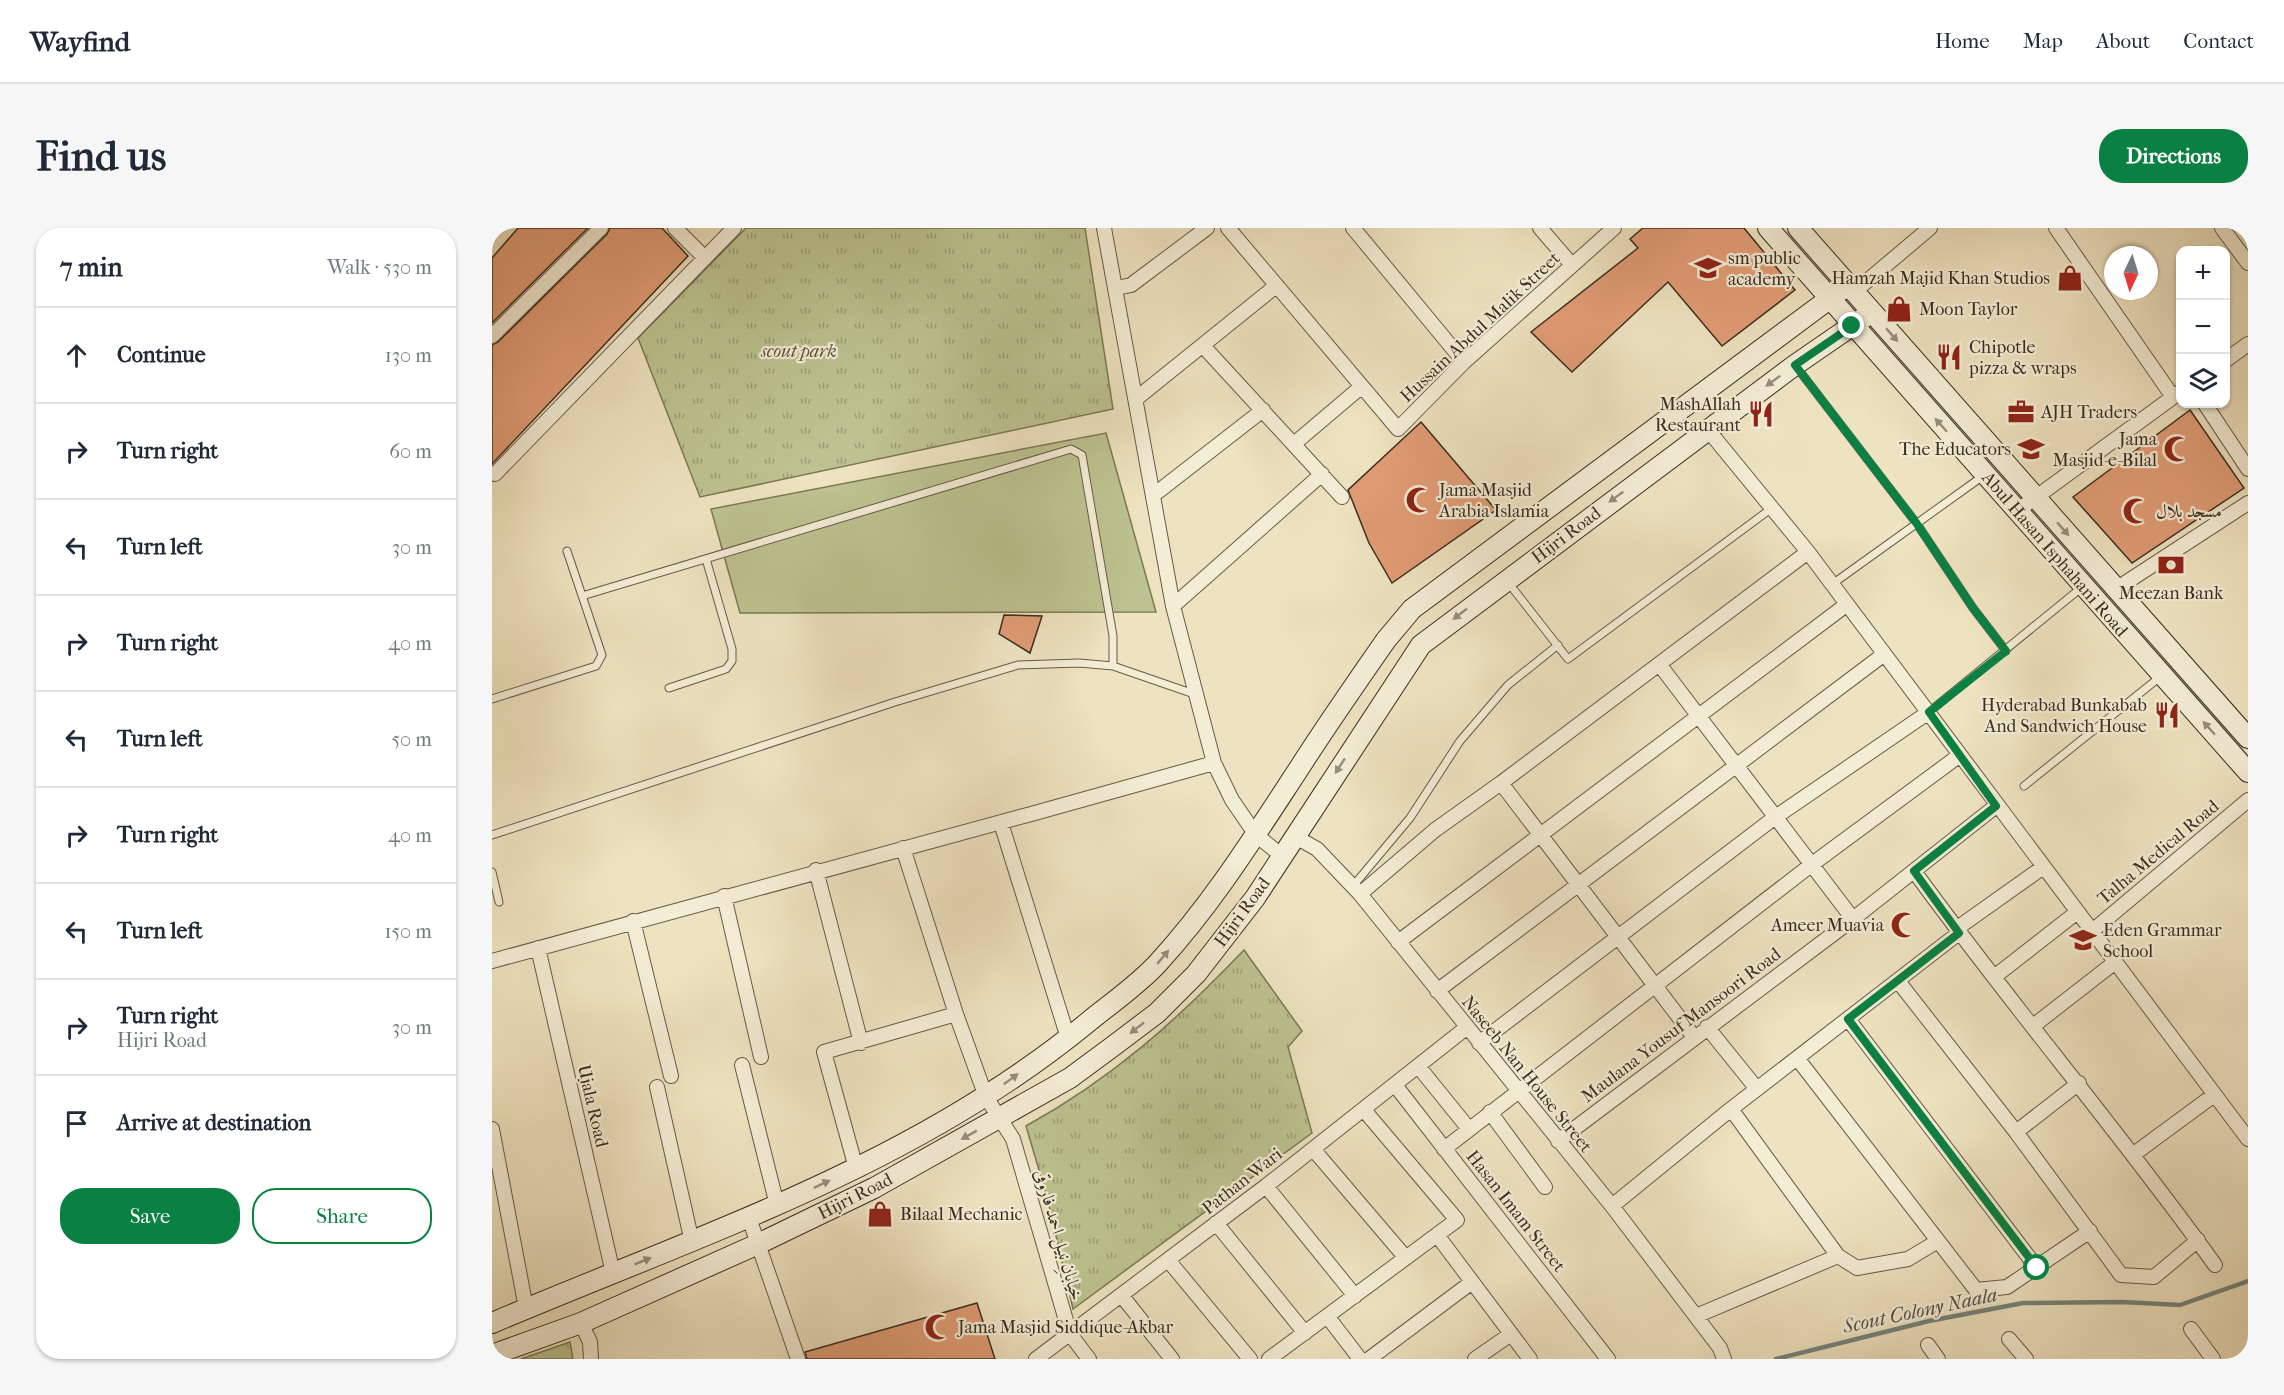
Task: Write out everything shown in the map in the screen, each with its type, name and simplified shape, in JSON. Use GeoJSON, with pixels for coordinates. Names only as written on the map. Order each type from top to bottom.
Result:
{"type":"FeatureCollection","features":[{"type":"Feature","properties":{"kind":"main road","name":"Abul Hasan Isphahani Road"},"geometry":{"type":"LineString","coordinates":[[1768,228],[1852,326],[2248,772]]}},
{"type":"Feature","properties":{"kind":"main road","name":"Abul Hasan Isphahani Road"},"geometry":{"type":"LineString","coordinates":[[1803,230],[1872,312],[2248,738]]}},
{"type":"Feature","properties":{"kind":"main road","name":"Hijri Road"},"geometry":{"type":"LineString","coordinates":[[492,1323],[749,1218],[856,1168],[920,1136],[986,1097],[1068,1038],[1156,965],[1214,896],[1379,650],[1412,609],[1830,298],[1851,288]]}},
{"type":"Feature","properties":{"kind":"main road","name":"Hijri Road"},"geometry":{"type":"LineString","coordinates":[[492,1355],[581,1322],[758,1244],[874,1188],[1070,1078],[1157,1013],[1196,974],[1255,898],[1420,645],[1708,429],[1872,312]]}},
{"type":"Feature","properties":{"kind":"main road"},"geometry":{"type":"LineString","coordinates":[[581,1322],[585,1284]]}},
{"type":"Feature","properties":{"kind":"main road"},"geometry":{"type":"LineString","coordinates":[[554,1297],[581,1322]]}},
{"type":"Feature","properties":{"kind":"street"},"geometry":{"type":"LineString","coordinates":[[492,336],[600,228]]}},
{"type":"Feature","properties":{"kind":"street"},"geometry":{"type":"LineString","coordinates":[[675,228],[704,257]]}},
{"type":"Feature","properties":{"kind":"street"},"geometry":{"type":"LineString","coordinates":[[495,474],[734,228]]}},
{"type":"Feature","properties":{"kind":"street"},"geometry":{"type":"LineString","coordinates":[[1104,228],[1155,494],[1173,606],[1214,763],[1232,800],[1256,835],[1281,855]]}},
{"type":"Feature","properties":{"kind":"street"},"geometry":{"type":"LineString","coordinates":[[1117,288],[1131,285],[1208,228]]}},
{"type":"Feature","properties":{"kind":"street"},"geometry":{"type":"LineString","coordinates":[[1228,228],[1361,387],[1295,443]]}},
{"type":"Feature","properties":{"kind":"street"},"geometry":{"type":"LineString","coordinates":[[1353,228],[1464,362]]}},
{"type":"Feature","properties":{"kind":"street"},"geometry":{"type":"LineString","coordinates":[[1540,228],[1572,265]]}},
{"type":"Feature","properties":{"kind":"street","name":"Hussain Abdul Malik Street"},"geometry":{"type":"LineString","coordinates":[[1361,387],[1398,429],[1464,362],[1614,228]]}},
{"type":"Feature","properties":{"kind":"street"},"geometry":{"type":"LineString","coordinates":[[1851,288],[1930,228]]}},
{"type":"Feature","properties":{"kind":"street"},"geometry":{"type":"LineString","coordinates":[[2056,228],[2176,394]]}},
{"type":"Feature","properties":{"kind":"street"},"geometry":{"type":"LineString","coordinates":[[2222,228],[2248,263]]}},
{"type":"Feature","properties":{"kind":"street"},"geometry":{"type":"LineString","coordinates":[[1137,398],[1204,347],[1276,286]]}},
{"type":"Feature","properties":{"kind":"street"},"geometry":{"type":"LineString","coordinates":[[2230,357],[2248,344]]}},
{"type":"Feature","properties":{"kind":"street"},"geometry":{"type":"LineString","coordinates":[[1204,347],[1295,443],[1342,497]]}},
{"type":"Feature","properties":{"kind":"street"},"geometry":{"type":"LineString","coordinates":[[2017,511],[2176,396]]}},
{"type":"Feature","properties":{"kind":"street"},"geometry":{"type":"LineString","coordinates":[[2208,408],[2248,468]]}},
{"type":"Feature","properties":{"kind":"street"},"geometry":{"type":"LineString","coordinates":[[1155,494],[1263,410]]}},
{"type":"Feature","properties":{"kind":"street"},"geometry":{"type":"LineString","coordinates":[[1708,429],[1808,552],[2076,913],[2248,1139]]}},
{"type":"Feature","properties":{"kind":"street"},"geometry":{"type":"LineString","coordinates":[[1173,606],[1322,474]]}},
{"type":"Feature","properties":{"kind":"street"},"geometry":{"type":"LineString","coordinates":[[2115,589],[2248,503]]}},
{"type":"Feature","properties":{"kind":"street"},"geometry":{"type":"LineString","coordinates":[[1356,890],[1808,552]]}},
{"type":"Feature","properties":{"kind":"street"},"geometry":{"type":"LineString","coordinates":[[1398,942],[1846,605]]}},
{"type":"Feature","properties":{"kind":"street"},"geometry":{"type":"LineString","coordinates":[[1437,991],[1883,655]]}},
{"type":"Feature","properties":{"kind":"street"},"geometry":{"type":"LineString","coordinates":[[1659,664],[1853,919]]}},
{"type":"Feature","properties":{"kind":"street"},"geometry":{"type":"LineString","coordinates":[[1479,1043],[1774,818],[1929,712]]}},
{"type":"Feature","properties":{"kind":"street"},"geometry":{"type":"LineString","coordinates":[[1444,1149],[1517,1090],[1811,865],[1960,756]]}},
{"type":"Feature","properties":{"kind":"street"},"geometry":{"type":"LineString","coordinates":[[492,960],[816,870],[1001,823],[1214,763]]}},
{"type":"Feature","properties":{"kind":"street"},"geometry":{"type":"LineString","coordinates":[[1501,783],[1694,1037]]}},
{"type":"Feature","properties":{"kind":"street","name":"Talha Medical Road"},"geometry":{"type":"LineString","coordinates":[[2091,932],[2248,800]]}},
{"type":"Feature","properties":{"kind":"street","name":"Maulana Yousuf Mansoori Road"},"geometry":{"type":"LineString","coordinates":[[1558,1141],[1853,919],[1996,806]]}},
{"type":"Feature","properties":{"kind":"street"},"geometry":{"type":"LineString","coordinates":[[1001,823],[1068,1038]]}},
{"type":"Feature","properties":{"kind":"street","name":"Naseeb Nan House Street"},"geometry":{"type":"LineString","coordinates":[[1294,836],[1317,849],[1356,890],[1612,1206],[1722,1353]]}},
{"type":"Feature","properties":{"kind":"street","name":"خیابانِ نبیل احمد فاروقی"},"geometry":{"type":"LineString","coordinates":[[903,848],[956,1014],[986,1097],[1012,1139],[1070,1334],[1089,1359]]}},
{"type":"Feature","properties":{"kind":"street"},"geometry":{"type":"LineString","coordinates":[[1612,1206],[1731,1109],[2042,867]]}},
{"type":"Feature","properties":{"kind":"street"},"geometry":{"type":"LineString","coordinates":[[816,870],[861,1043]]}},
{"type":"Feature","properties":{"kind":"street"},"geometry":{"type":"LineString","coordinates":[[1914,871],[1957,931],[2134,1154],[2216,1265]]}},
{"type":"Feature","properties":{"kind":"street"},"geometry":{"type":"LineString","coordinates":[[724,896],[761,1057]]}},
{"type":"Feature","properties":{"kind":"street"},"geometry":{"type":"LineString","coordinates":[[1994,977],[2076,913]]}},
{"type":"Feature","properties":{"kind":"street"},"geometry":{"type":"LineString","coordinates":[[633,921],[671,1076]]}},
{"type":"Feature","properties":{"kind":"street","name":"Ujala Road"},"geometry":{"type":"LineString","coordinates":[[538,948],[613,1273]]}},
{"type":"Feature","properties":{"kind":"street"},"geometry":{"type":"LineString","coordinates":[[2033,1026],[2114,963]]}},
{"type":"Feature","properties":{"kind":"street"},"geometry":{"type":"LineString","coordinates":[[1898,981],[2016,1132],[2121,1275],[2154,1277],[2198,1240]]}},
{"type":"Feature","properties":{"kind":"street"},"geometry":{"type":"LineString","coordinates":[[856,1168],[824,1052],[956,1014]]}},
{"type":"Feature","properties":{"kind":"street"},"geometry":{"type":"LineString","coordinates":[[1848,1019],[2037,1268]]}},
{"type":"Feature","properties":{"kind":"street"},"geometry":{"type":"LineString","coordinates":[[1707,1027],[1757,1089]]}},
{"type":"Feature","properties":{"kind":"street","name":"Pathan Wari"},"geometry":{"type":"LineString","coordinates":[[1036,1359],[1266,1186],[1466,1028]]}},
{"type":"Feature","properties":{"kind":"street"},"geometry":{"type":"LineString","coordinates":[[1797,1058],[1976,1290],[2007,1287],[2090,1231]]}},
{"type":"Feature","properties":{"kind":"street"},"geometry":{"type":"LineString","coordinates":[[742,1065],[777,1205]]}},
{"type":"Feature","properties":{"kind":"street"},"geometry":{"type":"LineString","coordinates":[[1418,1066],[1469,1129]]}},
{"type":"Feature","properties":{"kind":"street"},"geometry":{"type":"LineString","coordinates":[[2016,1132],[2079,1083]]}},
{"type":"Feature","properties":{"kind":"street","name":"Hasan Imam Street"},"geometry":{"type":"LineString","coordinates":[[1395,1085],[1608,1359]]}},
{"type":"Feature","properties":{"kind":"street"},"geometry":{"type":"LineString","coordinates":[[657,1087],[692,1242]]}},
{"type":"Feature","properties":{"kind":"street"},"geometry":{"type":"LineString","coordinates":[[2134,1154],[2214,1095]]}},
{"type":"Feature","properties":{"kind":"street"},"geometry":{"type":"LineString","coordinates":[[1731,1109],[1838,1256],[1857,1268],[1908,1259],[1938,1241]]}},
{"type":"Feature","properties":{"kind":"street"},"geometry":{"type":"LineString","coordinates":[[1269,1359],[1457,1221],[1364,1110]]}},
{"type":"Feature","properties":{"kind":"street"},"geometry":{"type":"LineString","coordinates":[[1490,1112],[1545,1186]]}},
{"type":"Feature","properties":{"kind":"street"},"geometry":{"type":"LineString","coordinates":[[492,1129],[526,1308]]}},
{"type":"Feature","properties":{"kind":"street"},"geometry":{"type":"LineString","coordinates":[[1313,1149],[1406,1258]]}},
{"type":"Feature","properties":{"kind":"street"},"geometry":{"type":"LineString","coordinates":[[1266,1186],[1355,1296]]}},
{"type":"Feature","properties":{"kind":"street"},"geometry":{"type":"LineString","coordinates":[[749,1218],[798,1359]]}},
{"type":"Feature","properties":{"kind":"street"},"geometry":{"type":"LineString","coordinates":[[1216,1223],[1305,1333]]}},
{"type":"Feature","properties":{"kind":"street"},"geometry":{"type":"LineString","coordinates":[[1437,1235],[1530,1359]]}},
{"type":"Feature","properties":{"kind":"street"},"geometry":{"type":"LineString","coordinates":[[1696,1316],[1838,1256]]}},
{"type":"Feature","properties":{"kind":"street"},"geometry":{"type":"LineString","coordinates":[[1168,1260],[1250,1359]]}},
{"type":"Feature","properties":{"kind":"street"},"geometry":{"type":"LineString","coordinates":[[1369,1359],[1472,1282]]}},
{"type":"Feature","properties":{"kind":"street"},"geometry":{"type":"LineString","coordinates":[[1122,1296],[1172,1359]]}},
{"type":"Feature","properties":{"kind":"street"},"geometry":{"type":"LineString","coordinates":[[1327,1316],[1360,1359]]}},
{"type":"Feature","properties":{"kind":"street"},"geometry":{"type":"LineString","coordinates":[[581,1322],[590,1342],[591,1359]]}},
{"type":"Feature","properties":{"kind":"street"},"geometry":{"type":"LineString","coordinates":[[2191,1329],[2213,1359]]}},
{"type":"Feature","properties":{"kind":"street"},"geometry":{"type":"LineString","coordinates":[[1475,1359],[1510,1334]]}},
{"type":"Feature","properties":{"kind":"street"},"geometry":{"type":"LineString","coordinates":[[2009,1338],[2026,1359]]}},
{"type":"Feature","properties":{"kind":"street"},"geometry":{"type":"LineString","coordinates":[[1928,1345],[1938,1359]]}},
{"type":"Feature","properties":{"kind":"lane"},"geometry":{"type":"LineString","coordinates":[[1795,365],[1917,524],[1973,608],[2006,651]]}},
{"type":"Feature","properties":{"kind":"lane"},"geometry":{"type":"LineString","coordinates":[[582,596],[1067,450],[1076,450],[1082,455],[1084,466],[1113,636],[1113,666]]}},
{"type":"Feature","properties":{"kind":"lane"},"geometry":{"type":"LineString","coordinates":[[1831,585],[1985,474]]}},
{"type":"Feature","properties":{"kind":"lane"},"geometry":{"type":"LineString","coordinates":[[1506,580],[1569,659],[1772,508]]}},
{"type":"Feature","properties":{"kind":"lane"},"geometry":{"type":"LineString","coordinates":[[492,699],[596,666],[601,661],[602,655],[567,551]]}},
{"type":"Feature","properties":{"kind":"lane"},"geometry":{"type":"LineString","coordinates":[[669,688],[726,669],[732,661],[732,649],[706,559]]}},
{"type":"Feature","properties":{"kind":"lane"},"geometry":{"type":"LineString","coordinates":[[1929,712],[2083,586]]}},
{"type":"Feature","properties":{"kind":"lane"},"geometry":{"type":"LineString","coordinates":[[1356,890],[1410,818],[1460,741],[1508,685],[1558,645]]}},
{"type":"Feature","properties":{"kind":"lane"},"geometry":{"type":"LineString","coordinates":[[492,835],[895,702],[1018,665],[1078,663],[1113,666],[1197,695]]}},
{"type":"Feature","properties":{"kind":"lane"},"geometry":{"type":"LineString","coordinates":[[2024,786],[2162,675]]}},
{"type":"Feature","properties":{"kind":"lane"},"geometry":{"type":"LineString","coordinates":[[492,872],[499,903]]}},
{"type":"Feature","properties":{"kind":"green space","name":"scout park"},"geometry":{"type":"Polygon","coordinates":[[[746,228],[1085,228],[1113,409],[700,497],[638,338],[746,228]]]}},
{"type":"Feature","properties":{"kind":"green space"},"geometry":{"type":"Polygon","coordinates":[[[1106,433],[1156,612],[740,613],[711,509],[1106,433]]]}},
{"type":"Feature","properties":{"kind":"green space"},"geometry":{"type":"Polygon","coordinates":[[[1244,950],[1302,1031],[1288,1047],[1312,1133],[1073,1309],[1047,1197],[1026,1126],[1058,1108],[1142,1047],[1193,1001],[1244,950]]]}},
{"type":"Feature","properties":{"kind":"green space"},"geometry":{"type":"Polygon","coordinates":[[[570,1342],[573,1359],[521,1359],[570,1342]]]}},
{"type":"Feature","properties":{"kind":"building"},"geometry":{"type":"Polygon","coordinates":[[[518,228],[588,228],[492,323],[492,258],[518,228]]]}},
{"type":"Feature","properties":{"kind":"building"},"geometry":{"type":"Polygon","coordinates":[[[610,228],[662,228],[688,256],[492,464],[492,345],[498,342],[607,234],[610,228]]]}},
{"type":"Feature","properties":{"kind":"building"},"geometry":{"type":"Polygon","coordinates":[[[1643,228],[1744,228],[1795,290],[1722,346],[1668,282],[1572,372],[1531,332],[1638,248],[1630,239],[1643,228]]]}},
{"type":"Feature","properties":{"kind":"building","name":"Jama Masjid-e-Bilal"},"geometry":{"type":"Polygon","coordinates":[[[2190,410],[2244,488],[2132,563],[2073,497],[2190,410]]]}},
{"type":"Feature","properties":{"kind":"building","name":"Jama Masjid Arabia Islamia"},"geometry":{"type":"Polygon","coordinates":[[[1421,422],[1496,510],[1392,583],[1369,543],[1348,490],[1421,422]]]}},
{"type":"Feature","properties":{"kind":"building"},"geometry":{"type":"Polygon","coordinates":[[[1004,615],[1042,616],[1030,653],[999,634],[1004,615]]]}},
{"type":"Feature","properties":{"kind":"building","name":"Jama Masjid Siddique-Akbar"},"geometry":{"type":"Polygon","coordinates":[[[977,1303],[995,1359],[807,1359],[805,1352],[977,1303]]]}},
{"type":"Feature","properties":{"kind":"waterway","name":"Scout Colony Naala"},"geometry":{"type":"LineString","coordinates":[[1776,1359],[1929,1321],[2023,1303],[2122,1302],[2180,1305],[2248,1281]]}},
{"type":"Feature","properties":{"kind":"place","name":"sm public academy"},"geometry":{"type":"Point","coordinates":[1708,268]}},
{"type":"Feature","properties":{"kind":"place","name":"Hamzah Majid Khan Studios"},"geometry":{"type":"Point","coordinates":[2070,278]}},
{"type":"Feature","properties":{"kind":"place","name":"Moon Taylor"},"geometry":{"type":"Point","coordinates":[1899,309]}},
{"type":"Feature","properties":{"kind":"place","name":"Chipotle pizza & wraps"},"geometry":{"type":"Point","coordinates":[1949,357]}},
{"type":"Feature","properties":{"kind":"place","name":"AJH Traders"},"geometry":{"type":"Point","coordinates":[2021,412]}},
{"type":"Feature","properties":{"kind":"place","name":"MashAllah Restaurant"},"geometry":{"type":"Point","coordinates":[1761,414]}},
{"type":"Feature","properties":{"kind":"place","name":"The Educators"},"geometry":{"type":"Point","coordinates":[2031,449]}},
{"type":"Feature","properties":{"kind":"place","name":"Jama Masjid-e-Bilal"},"geometry":{"type":"Point","coordinates":[2177,449]}},
{"type":"Feature","properties":{"kind":"place","name":"Jama Masjid Arabia Islamia"},"geometry":{"type":"Point","coordinates":[1419,500]}},
{"type":"Feature","properties":{"kind":"place","name":"مسجد بلال"},"geometry":{"type":"Point","coordinates":[2136,511]}},
{"type":"Feature","properties":{"kind":"place","name":"Meezan Bank"},"geometry":{"type":"Point","coordinates":[2171,565]}},
{"type":"Feature","properties":{"kind":"place","name":"Hyderabad Bunkabab And Sandwich House"},"geometry":{"type":"Point","coordinates":[2167,715]}},
{"type":"Feature","properties":{"kind":"place","name":"Ameer Muavia"},"geometry":{"type":"Point","coordinates":[1904,925]}},
{"type":"Feature","properties":{"kind":"place","name":"Eden Grammar School"},"geometry":{"type":"Point","coordinates":[2083,940]}},
{"type":"Feature","properties":{"kind":"place","name":"Bilaal Mechanic"},"geometry":{"type":"Point","coordinates":[880,1214]}},
{"type":"Feature","properties":{"kind":"place","name":"Jama Masjid Siddique-Akbar"},"geometry":{"type":"Point","coordinates":[938,1327]}},
{"type":"Feature","properties":{"kind":"route"},"geometry":{"type":"LineString","coordinates":[[1852,326],[1795,365],[1917,524],[1973,608],[2006,651],[1929,712],[1996,806],[1914,871],[1959,933],[1848,1019],[2037,1268]]}}]}
